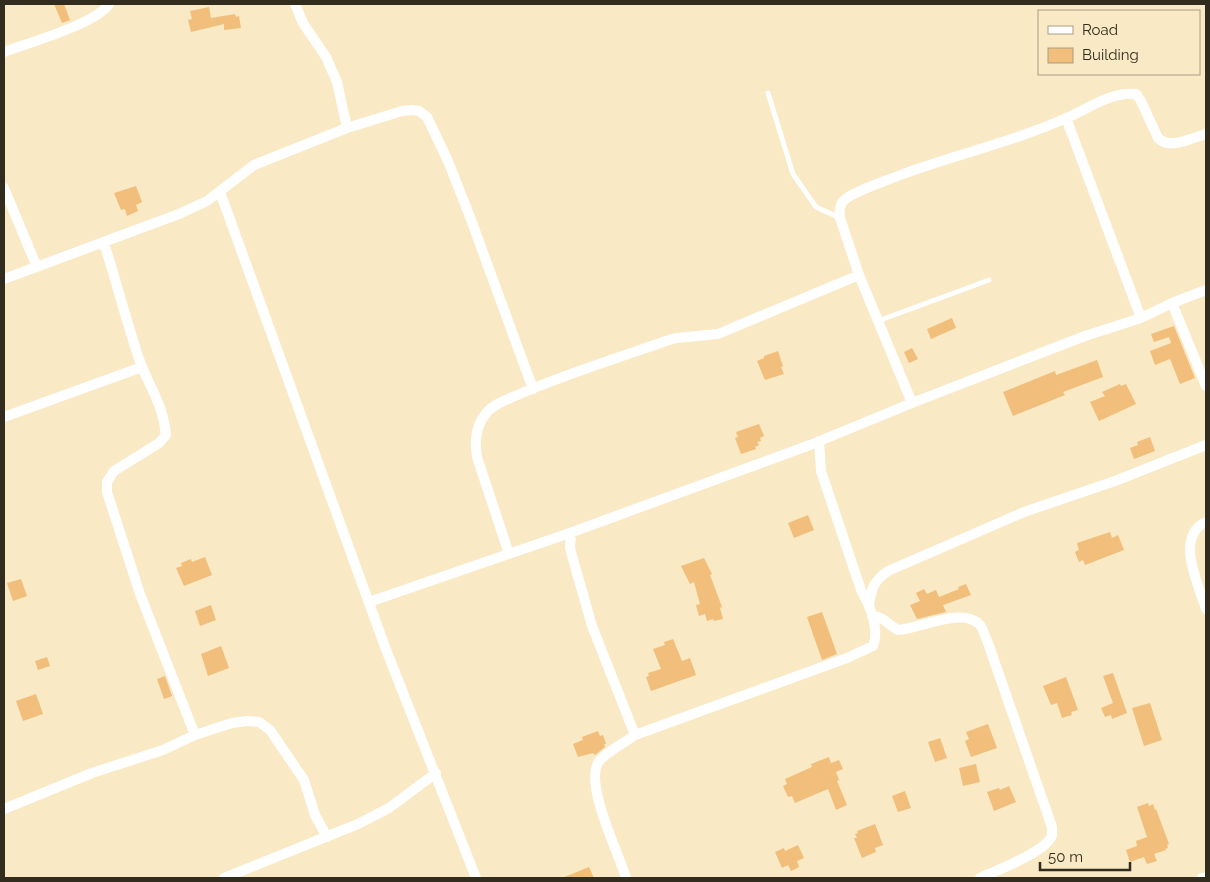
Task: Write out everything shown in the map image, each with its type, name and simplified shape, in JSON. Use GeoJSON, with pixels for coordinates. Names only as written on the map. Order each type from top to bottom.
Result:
{"type":"FeatureCollection","features":[{"type":"Feature","properties":{"kind":"street"},"geometry":{"type":"LineString","coordinates":[[4,52],[69,28],[100,13],[109,4]]}},
{"type":"Feature","properties":{"kind":"street"},"geometry":{"type":"LineString","coordinates":[[296,4],[303,23],[326,57],[337,82],[347,128]]}},
{"type":"Feature","properties":{"kind":"street"},"geometry":{"type":"LineString","coordinates":[[912,403],[859,275],[840,218],[839,208],[842,202],[850,196],[931,164],[1008,140],[1066,118],[1116,96],[1128,93],[1136,94],[1141,100],[1158,138],[1162,142],[1172,144],[1206,134]]}},
{"type":"Feature","properties":{"kind":"street"},"geometry":{"type":"LineString","coordinates":[[4,279],[179,214],[220,192],[254,165],[347,128],[402,111],[419,111],[427,117],[448,161],[533,389]]}},
{"type":"Feature","properties":{"kind":"street"},"geometry":{"type":"LineString","coordinates":[[1066,118],[1141,318]]}},
{"type":"Feature","properties":{"kind":"street"},"geometry":{"type":"LineString","coordinates":[[4,188],[37,267]]}},
{"type":"Feature","properties":{"kind":"street"},"geometry":{"type":"LineString","coordinates":[[220,192],[369,602],[476,878]]}},
{"type":"Feature","properties":{"kind":"street"},"geometry":{"type":"LineString","coordinates":[[104,243],[142,367],[159,401],[166,435],[159,443],[114,471],[107,482],[107,492],[140,594],[194,735]]}},
{"type":"Feature","properties":{"kind":"street"},"geometry":{"type":"LineString","coordinates":[[509,554],[477,457],[475,443],[476,433],[482,419],[490,409],[533,389],[666,341],[676,338],[718,334],[859,275]]}},
{"type":"Feature","properties":{"kind":"street"},"geometry":{"type":"LineString","coordinates":[[369,602],[571,533],[819,441],[1085,336],[1141,318],[1172,303],[1206,290]]}},
{"type":"Feature","properties":{"kind":"street"},"geometry":{"type":"LineString","coordinates":[[1172,303],[1206,386]]}},
{"type":"Feature","properties":{"kind":"street"},"geometry":{"type":"LineString","coordinates":[[4,417],[142,367]]}},
{"type":"Feature","properties":{"kind":"street"},"geometry":{"type":"LineString","coordinates":[[626,878],[598,801],[595,769],[600,760],[635,735],[847,658],[873,646],[876,632],[869,604],[861,590],[821,472],[819,441]]}},
{"type":"Feature","properties":{"kind":"street"},"geometry":{"type":"LineString","coordinates":[[869,604],[875,580],[888,571],[1024,512],[1116,481],[1206,445]]}},
{"type":"Feature","properties":{"kind":"street"},"geometry":{"type":"LineString","coordinates":[[1206,522],[1193,534],[1189,546],[1191,561],[1206,609]]}},
{"type":"Feature","properties":{"kind":"street"},"geometry":{"type":"LineString","coordinates":[[571,533],[570,548],[592,626],[635,735]]}},
{"type":"Feature","properties":{"kind":"street"},"geometry":{"type":"LineString","coordinates":[[872,616],[883,618],[898,630],[954,617],[973,619],[981,626],[1052,827],[1052,837],[1045,845],[1023,859],[980,878]]}},
{"type":"Feature","properties":{"kind":"street"},"geometry":{"type":"LineString","coordinates":[[4,809],[92,773],[163,750],[194,735],[232,723],[259,722],[270,730],[304,780],[315,815],[327,837]]}},
{"type":"Feature","properties":{"kind":"street"},"geometry":{"type":"LineString","coordinates":[[229,877],[358,824],[389,808],[436,773]]}},
{"type":"Feature","properties":{"kind":"street"},"geometry":{"type":"LineString","coordinates":[[1202,878],[1206,877]]}},
{"type":"Feature","properties":{"kind":"lane"},"geometry":{"type":"LineString","coordinates":[[768,93],[793,174],[816,207],[840,218]]}},
{"type":"Feature","properties":{"kind":"lane"},"geometry":{"type":"LineString","coordinates":[[878,321],[989,280]]}},
{"type":"Feature","properties":{"kind":"building"},"geometry":{"type":"Polygon","coordinates":[[[54,4],[64,4],[70,20],[62,23],[54,4]]]}},
{"type":"Feature","properties":{"kind":"building"},"geometry":{"type":"Polygon","coordinates":[[[209,7],[211,18],[235,14],[236,17],[239,16],[241,28],[224,30],[224,24],[191,32],[188,20],[192,19],[190,11],[209,7]]]}},
{"type":"Feature","properties":{"kind":"building"},"geometry":{"type":"Polygon","coordinates":[[[136,186],[142,202],[136,205],[138,211],[127,216],[125,209],[121,210],[114,193],[136,186]]]}},
{"type":"Feature","properties":{"kind":"building"},"geometry":{"type":"Polygon","coordinates":[[[952,318],[956,328],[931,339],[927,329],[952,318]]]}},
{"type":"Feature","properties":{"kind":"building"},"geometry":{"type":"Polygon","coordinates":[[[1174,326],[1195,378],[1180,384],[1170,359],[1155,365],[1150,351],[1171,343],[1169,337],[1154,342],[1151,334],[1174,326]]]}},
{"type":"Feature","properties":{"kind":"building"},"geometry":{"type":"Polygon","coordinates":[[[912,348],[918,359],[909,363],[904,352],[912,348]]]}},
{"type":"Feature","properties":{"kind":"building"},"geometry":{"type":"Polygon","coordinates":[[[778,351],[784,374],[765,380],[757,361],[764,358],[764,356],[778,351]]]}},
{"type":"Feature","properties":{"kind":"building"},"geometry":{"type":"Polygon","coordinates":[[[1097,360],[1103,377],[1063,392],[1065,395],[1013,416],[1003,392],[1055,371],[1056,375],[1097,360]]]}},
{"type":"Feature","properties":{"kind":"building"},"geometry":{"type":"Polygon","coordinates":[[[1120,384],[1121,386],[1126,384],[1136,404],[1099,421],[1090,402],[1105,396],[1102,392],[1120,384]]]}},
{"type":"Feature","properties":{"kind":"building"},"geometry":{"type":"Polygon","coordinates":[[[759,424],[764,436],[760,438],[761,441],[757,442],[759,445],[755,447],[756,449],[741,454],[735,438],[738,437],[736,432],[759,424]]]}},
{"type":"Feature","properties":{"kind":"building"},"geometry":{"type":"Polygon","coordinates":[[[1150,437],[1155,451],[1134,459],[1130,448],[1138,445],[1137,442],[1150,437]]]}},
{"type":"Feature","properties":{"kind":"building"},"geometry":{"type":"Polygon","coordinates":[[[808,515],[814,530],[794,538],[788,523],[808,515]]]}},
{"type":"Feature","properties":{"kind":"building"},"geometry":{"type":"Polygon","coordinates":[[[1110,532],[1112,538],[1118,535],[1124,550],[1085,565],[1083,560],[1079,562],[1075,552],[1079,550],[1077,543],[1110,532]]]}},
{"type":"Feature","properties":{"kind":"building"},"geometry":{"type":"Polygon","coordinates":[[[205,557],[212,575],[184,586],[176,568],[182,566],[181,563],[191,559],[192,562],[205,557]]]}},
{"type":"Feature","properties":{"kind":"building"},"geometry":{"type":"Polygon","coordinates":[[[704,558],[712,574],[710,575],[722,607],[720,608],[723,619],[707,621],[705,614],[699,616],[696,605],[700,604],[694,582],[690,584],[681,566],[704,558]]]}},
{"type":"Feature","properties":{"kind":"building"},"geometry":{"type":"Polygon","coordinates":[[[21,579],[27,596],[13,601],[7,583],[21,579]]]}},
{"type":"Feature","properties":{"kind":"building"},"geometry":{"type":"Polygon","coordinates":[[[966,584],[971,595],[943,605],[946,612],[917,619],[910,605],[920,601],[916,593],[924,589],[927,594],[936,590],[939,597],[966,584]]]}},
{"type":"Feature","properties":{"kind":"building"},"geometry":{"type":"Polygon","coordinates":[[[211,605],[216,620],[200,626],[195,611],[211,605]]]}},
{"type":"Feature","properties":{"kind":"building"},"geometry":{"type":"Polygon","coordinates":[[[822,612],[837,654],[822,660],[807,617],[822,612]]]}},
{"type":"Feature","properties":{"kind":"building"},"geometry":{"type":"Polygon","coordinates":[[[673,639],[682,661],[690,658],[696,675],[651,691],[646,677],[649,676],[648,673],[661,669],[653,649],[665,645],[664,642],[673,639]]]}},
{"type":"Feature","properties":{"kind":"building"},"geometry":{"type":"Polygon","coordinates":[[[221,646],[229,668],[208,676],[201,654],[221,646]]]}},
{"type":"Feature","properties":{"kind":"building"},"geometry":{"type":"Polygon","coordinates":[[[47,657],[50,666],[38,670],[35,661],[47,657]]]}},
{"type":"Feature","properties":{"kind":"building"},"geometry":{"type":"Polygon","coordinates":[[[1113,673],[1127,713],[1112,719],[1111,715],[1105,717],[1101,708],[1113,703],[1103,676],[1113,673]]]}},
{"type":"Feature","properties":{"kind":"building"},"geometry":{"type":"Polygon","coordinates":[[[165,676],[172,696],[164,699],[157,679],[165,676]]]}},
{"type":"Feature","properties":{"kind":"building"},"geometry":{"type":"Polygon","coordinates":[[[1066,677],[1078,710],[1071,712],[1072,715],[1062,718],[1057,703],[1051,705],[1043,686],[1066,677]]]}},
{"type":"Feature","properties":{"kind":"building"},"geometry":{"type":"Polygon","coordinates":[[[36,694],[43,714],[23,721],[16,701],[36,694]]]}},
{"type":"Feature","properties":{"kind":"building"},"geometry":{"type":"Polygon","coordinates":[[[1150,703],[1162,740],[1144,746],[1132,708],[1150,703]]]}},
{"type":"Feature","properties":{"kind":"building"},"geometry":{"type":"Polygon","coordinates":[[[988,724],[997,748],[971,757],[965,741],[969,739],[966,732],[988,724]]]}},
{"type":"Feature","properties":{"kind":"building"},"geometry":{"type":"Polygon","coordinates":[[[598,731],[600,736],[603,735],[605,747],[595,755],[593,753],[578,757],[573,744],[583,740],[582,737],[598,731]]]}},
{"type":"Feature","properties":{"kind":"building"},"geometry":{"type":"Polygon","coordinates":[[[940,738],[947,758],[935,762],[928,742],[940,738]]]}},
{"type":"Feature","properties":{"kind":"building"},"geometry":{"type":"Polygon","coordinates":[[[829,757],[831,763],[839,760],[843,769],[836,772],[839,780],[837,781],[847,805],[836,810],[828,789],[795,803],[792,796],[788,797],[783,786],[787,784],[785,779],[812,767],[811,764],[829,757]]]}},
{"type":"Feature","properties":{"kind":"building"},"geometry":{"type":"Polygon","coordinates":[[[976,764],[980,782],[963,786],[959,768],[976,764]]]}},
{"type":"Feature","properties":{"kind":"building"},"geometry":{"type":"Polygon","coordinates":[[[1009,786],[1016,802],[994,811],[987,792],[1009,786]]]}},
{"type":"Feature","properties":{"kind":"building"},"geometry":{"type":"Polygon","coordinates":[[[905,791],[911,808],[898,812],[892,796],[905,791]]]}},
{"type":"Feature","properties":{"kind":"building"},"geometry":{"type":"Polygon","coordinates":[[[1148,803],[1149,806],[1153,804],[1156,809],[1169,844],[1167,845],[1168,848],[1154,854],[1157,861],[1147,864],[1144,857],[1130,862],[1126,850],[1137,846],[1136,841],[1147,837],[1137,807],[1148,803]]]}},
{"type":"Feature","properties":{"kind":"building"},"geometry":{"type":"Polygon","coordinates":[[[875,824],[883,845],[875,848],[876,852],[862,858],[854,838],[857,838],[855,834],[858,833],[857,831],[875,824]]]}},
{"type":"Feature","properties":{"kind":"building"},"geometry":{"type":"Polygon","coordinates":[[[798,845],[804,858],[797,861],[799,867],[791,871],[788,865],[782,868],[775,852],[784,848],[785,851],[798,845]]]}},
{"type":"Feature","properties":{"kind":"building"},"geometry":{"type":"Polygon","coordinates":[[[589,867],[594,878],[562,878],[589,867]]]}}]}
